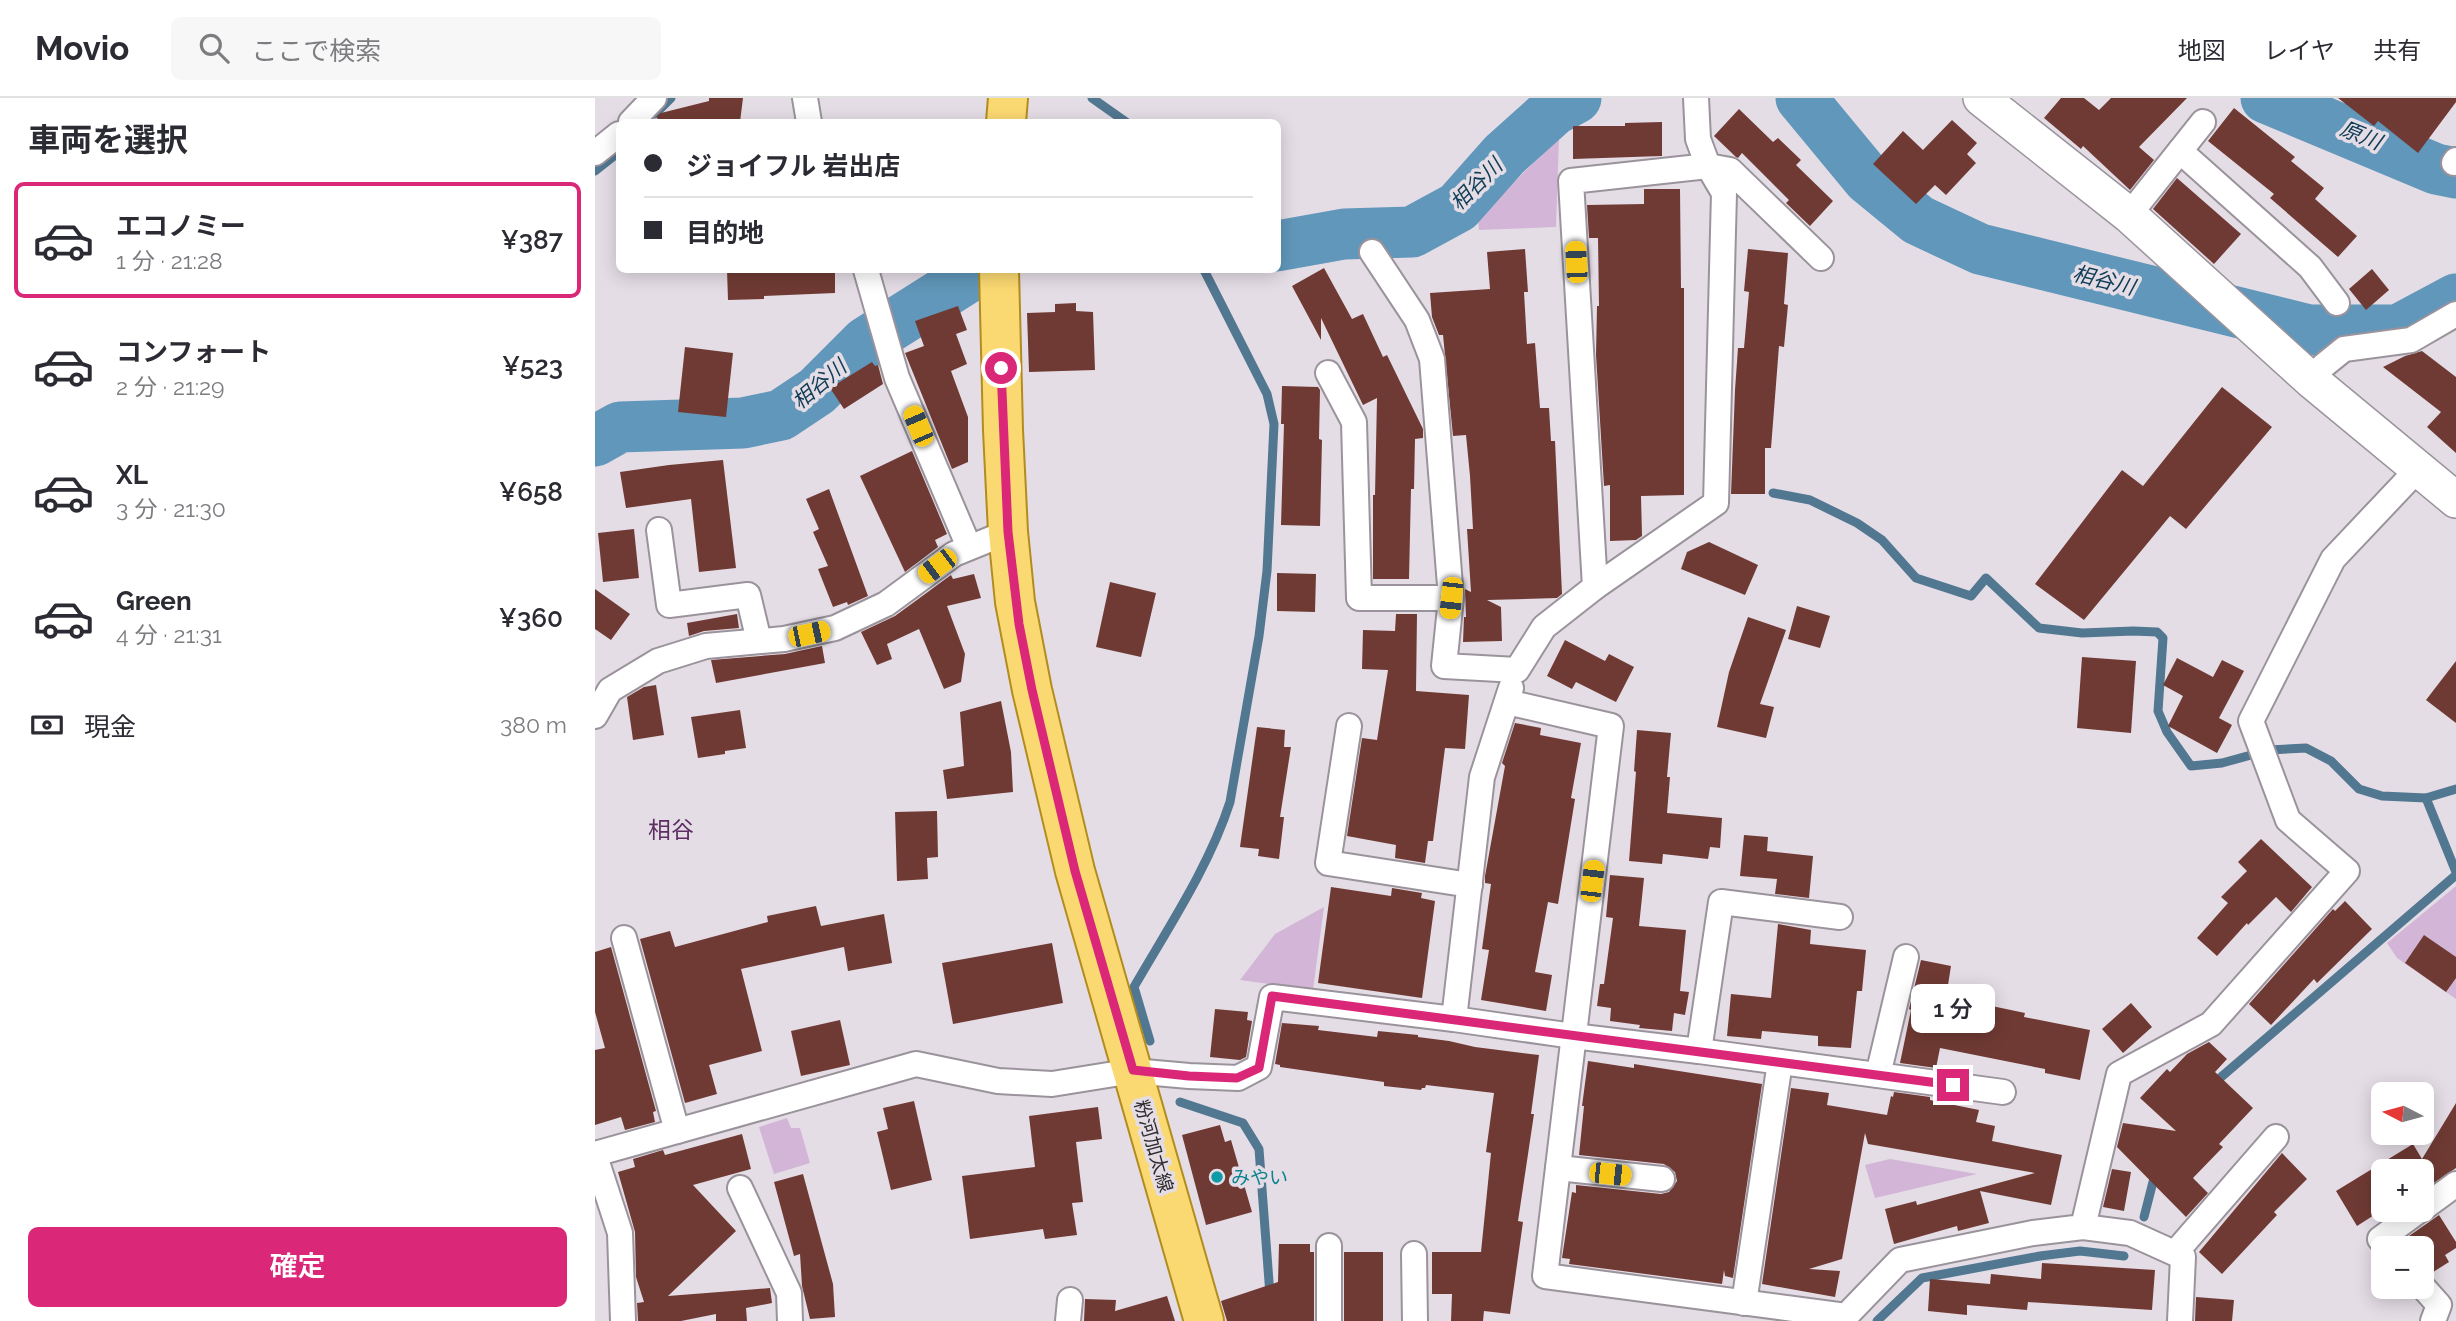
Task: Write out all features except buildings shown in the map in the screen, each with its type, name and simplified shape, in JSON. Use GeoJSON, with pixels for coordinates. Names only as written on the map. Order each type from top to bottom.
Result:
{"type":"FeatureCollection","features":[{"type":"Feature","properties":{"kind":"main road"},"geometry":{"type":"LineString","coordinates":[[1006,119],[1008,98]]}},
{"type":"Feature","properties":{"kind":"main road","name":"粉河加太線"},"geometry":{"type":"LineString","coordinates":[[999,273],[1008,532],[1015,603],[1032,690],[1075,871],[1204,1321]]}},
{"type":"Feature","properties":{"kind":"street"},"geometry":{"type":"LineString","coordinates":[[634,119],[654,98]]}},
{"type":"Feature","properties":{"kind":"street"},"geometry":{"type":"LineString","coordinates":[[805,98],[808,119]]}},
{"type":"Feature","properties":{"kind":"street"},"geometry":{"type":"LineString","coordinates":[[1454,1019],[1482,776],[1517,670],[1544,627],[1595,587],[1716,503],[1724,193],[1708,166],[1698,139],[1696,98]]}},
{"type":"Feature","properties":{"kind":"street"},"geometry":{"type":"LineString","coordinates":[[1981,98],[2129,215],[2311,380],[2456,500]]}},
{"type":"Feature","properties":{"kind":"street"},"geometry":{"type":"LineString","coordinates":[[2129,215],[2203,122]]}},
{"type":"Feature","properties":{"kind":"street"},"geometry":{"type":"LineString","coordinates":[[595,153],[616,136]]}},
{"type":"Feature","properties":{"kind":"street"},"geometry":{"type":"LineString","coordinates":[[2180,151],[2310,267],[2337,303]]}},
{"type":"Feature","properties":{"kind":"street"},"geometry":{"type":"LineString","coordinates":[[1595,587],[1571,181],[1708,166],[1730,170],[1821,258]]}},
{"type":"Feature","properties":{"kind":"street"},"geometry":{"type":"LineString","coordinates":[[1372,252],[1417,320],[1431,359],[1451,598],[1444,666],[1517,670]]}},
{"type":"Feature","properties":{"kind":"street"},"geometry":{"type":"LineString","coordinates":[[867,273],[897,378],[969,547]]}},
{"type":"Feature","properties":{"kind":"street"},"geometry":{"type":"LineString","coordinates":[[2311,380],[2344,349],[2411,340],[2456,314]]}},
{"type":"Feature","properties":{"kind":"street"},"geometry":{"type":"LineString","coordinates":[[1328,373],[1354,422],[1359,598],[1451,598]]}},
{"type":"Feature","properties":{"kind":"street"},"geometry":{"type":"LineString","coordinates":[[2083,1227],[2119,1074],[2211,1024],[2347,871],[2288,820],[2252,721],[2333,559],[2419,468]]}},
{"type":"Feature","properties":{"kind":"street"},"geometry":{"type":"LineString","coordinates":[[659,530],[669,605],[748,595],[759,641]]}},
{"type":"Feature","properties":{"kind":"street"},"geometry":{"type":"LineString","coordinates":[[595,716],[610,690],[658,661],[706,646],[784,639],[835,628],[885,604],[954,554],[1008,532]]}},
{"type":"Feature","properties":{"kind":"street"},"geometry":{"type":"LineString","coordinates":[[1507,702],[1611,726],[1545,1276],[1846,1317],[1900,1261],[2033,1233],[2083,1227],[2130,1233],[2183,1257],[2179,1321]]}},
{"type":"Feature","properties":{"kind":"street"},"geometry":{"type":"LineString","coordinates":[[1349,726],[1328,863],[1470,885]]}},
{"type":"Feature","properties":{"kind":"street"},"geometry":{"type":"LineString","coordinates":[[1699,1051],[1721,902],[1840,917]]}},
{"type":"Feature","properties":{"kind":"street"},"geometry":{"type":"LineString","coordinates":[[624,938],[677,1131]]}},
{"type":"Feature","properties":{"kind":"street"},"geometry":{"type":"LineString","coordinates":[[1878,1075],[1906,957]]}},
{"type":"Feature","properties":{"kind":"street"},"geometry":{"type":"LineString","coordinates":[[623,1321],[620,1233],[595,1155],[916,1064],[998,1081],[1052,1084],[1133,1070],[1237,1078],[1259,1068],[1272,996],[2003,1092]]}},
{"type":"Feature","properties":{"kind":"street"},"geometry":{"type":"LineString","coordinates":[[1744,1303],[1780,1062]]}},
{"type":"Feature","properties":{"kind":"street"},"geometry":{"type":"LineString","coordinates":[[2175,1253],[2276,1137]]}},
{"type":"Feature","properties":{"kind":"street"},"geometry":{"type":"LineString","coordinates":[[1558,1168],[1662,1179]]}},
{"type":"Feature","properties":{"kind":"street"},"geometry":{"type":"LineString","coordinates":[[2434,1200],[2456,1184]]}},
{"type":"Feature","properties":{"kind":"street"},"geometry":{"type":"LineString","coordinates":[[740,1188],[789,1293],[790,1321]]}},
{"type":"Feature","properties":{"kind":"street"},"geometry":{"type":"LineString","coordinates":[[2385,1236],[2404,1222]]}},
{"type":"Feature","properties":{"kind":"street"},"geometry":{"type":"LineString","coordinates":[[1329,1246],[1329,1321]]}},
{"type":"Feature","properties":{"kind":"street"},"geometry":{"type":"LineString","coordinates":[[1414,1254],[1415,1321]]}},
{"type":"Feature","properties":{"kind":"street"},"geometry":{"type":"LineString","coordinates":[[2433,1321],[2439,1305],[2434,1299]]}},
{"type":"Feature","properties":{"kind":"shaded area"},"geometry":{"type":"Polygon","coordinates":[[[1559,138],[1556,227],[1479,230],[1478,217],[1559,138]]]}},
{"type":"Feature","properties":{"kind":"shaded area"},"geometry":{"type":"Polygon","coordinates":[[[2456,886],[2456,999],[2397,958],[2387,943],[2456,886]]]}},
{"type":"Feature","properties":{"kind":"shaded area"},"geometry":{"type":"Polygon","coordinates":[[[1324,907],[1313,990],[1240,980],[1275,934],[1324,907]]]}},
{"type":"Feature","properties":{"kind":"shaded area"},"geometry":{"type":"Polygon","coordinates":[[[787,1118],[791,1128],[800,1128],[810,1163],[774,1174],[759,1127],[787,1118]]]}},
{"type":"Feature","properties":{"kind":"shaded area"},"geometry":{"type":"Polygon","coordinates":[[[1890,1159],[1977,1174],[1875,1198],[1865,1165],[1890,1159]]]}},
{"type":"Feature","properties":{"kind":"waterway"},"geometry":{"type":"LineString","coordinates":[[655,114],[671,98]]}},
{"type":"Feature","properties":{"kind":"waterway"},"geometry":{"type":"LineString","coordinates":[[1092,98],[1122,119]]}},
{"type":"Feature","properties":{"kind":"waterway","name":"相谷川"},"geometry":{"type":"LineString","coordinates":[[1281,245],[1344,234],[1412,232],[1458,207],[1504,155],[1554,110],[1576,98]]}},
{"type":"Feature","properties":{"kind":"waterway","name":"相谷川"},"geometry":{"type":"LineString","coordinates":[[1801,98],[1868,179],[1918,220],[1980,249],[2309,330],[2398,330],[2456,299]]}},
{"type":"Feature","properties":{"kind":"waterway","name":"原川"},"geometry":{"type":"LineString","coordinates":[[2266,98],[2436,169],[2456,173]]}},
{"type":"Feature","properties":{"kind":"waterway"},"geometry":{"type":"LineString","coordinates":[[595,171],[616,154]]}},
{"type":"Feature","properties":{"kind":"waterway","name":"相谷川"},"geometry":{"type":"LineString","coordinates":[[595,441],[620,427],[743,423],[781,415],[817,391],[866,342],[975,273]]}},
{"type":"Feature","properties":{"kind":"waterway"},"geometry":{"type":"LineString","coordinates":[[1150,1041],[1134,987],[1199,874],[1230,802],[1259,636],[1267,571],[1274,424],[1267,394],[1206,273]]}},
{"type":"Feature","properties":{"kind":"waterway"},"geometry":{"type":"LineString","coordinates":[[1773,493],[1810,500],[1857,523],[1882,540],[1916,578],[1971,596],[1986,578],[2039,628],[2082,633],[2157,632],[2163,638],[2158,711],[2167,732],[2191,766],[2222,763],[2269,750],[2306,748],[2331,761],[2359,789],[2382,796],[2426,798]]}},
{"type":"Feature","properties":{"kind":"waterway"},"geometry":{"type":"LineString","coordinates":[[2456,789],[2426,798],[2456,872]]}},
{"type":"Feature","properties":{"kind":"waterway"},"geometry":{"type":"LineString","coordinates":[[2213,1084],[2456,875]]}},
{"type":"Feature","properties":{"kind":"waterway"},"geometry":{"type":"LineString","coordinates":[[1180,1102],[1243,1123],[1259,1149],[1270,1295]]}},
{"type":"Feature","properties":{"kind":"waterway"},"geometry":{"type":"LineString","coordinates":[[2144,1217],[2155,1174]]}},
{"type":"Feature","properties":{"kind":"waterway"},"geometry":{"type":"LineString","coordinates":[[1877,1321],[1922,1278],[2080,1251],[2124,1256]]}},
{"type":"Feature","properties":{"kind":"place","name":"みやい"},"geometry":{"type":"Point","coordinates":[1217,1177]}},
{"type":"Feature","properties":{"kind":"district","name":"相谷"},"geometry":{"type":"Point","coordinates":[671,829]}},
{"type":"Feature","properties":{"kind":"route"},"geometry":{"type":"LineString","coordinates":[[1001,368],[1008,532],[1015,603],[1032,690],[1075,871],[1133,1070],[1237,1078],[1259,1068],[1272,996],[1953,1085]]}}]}
